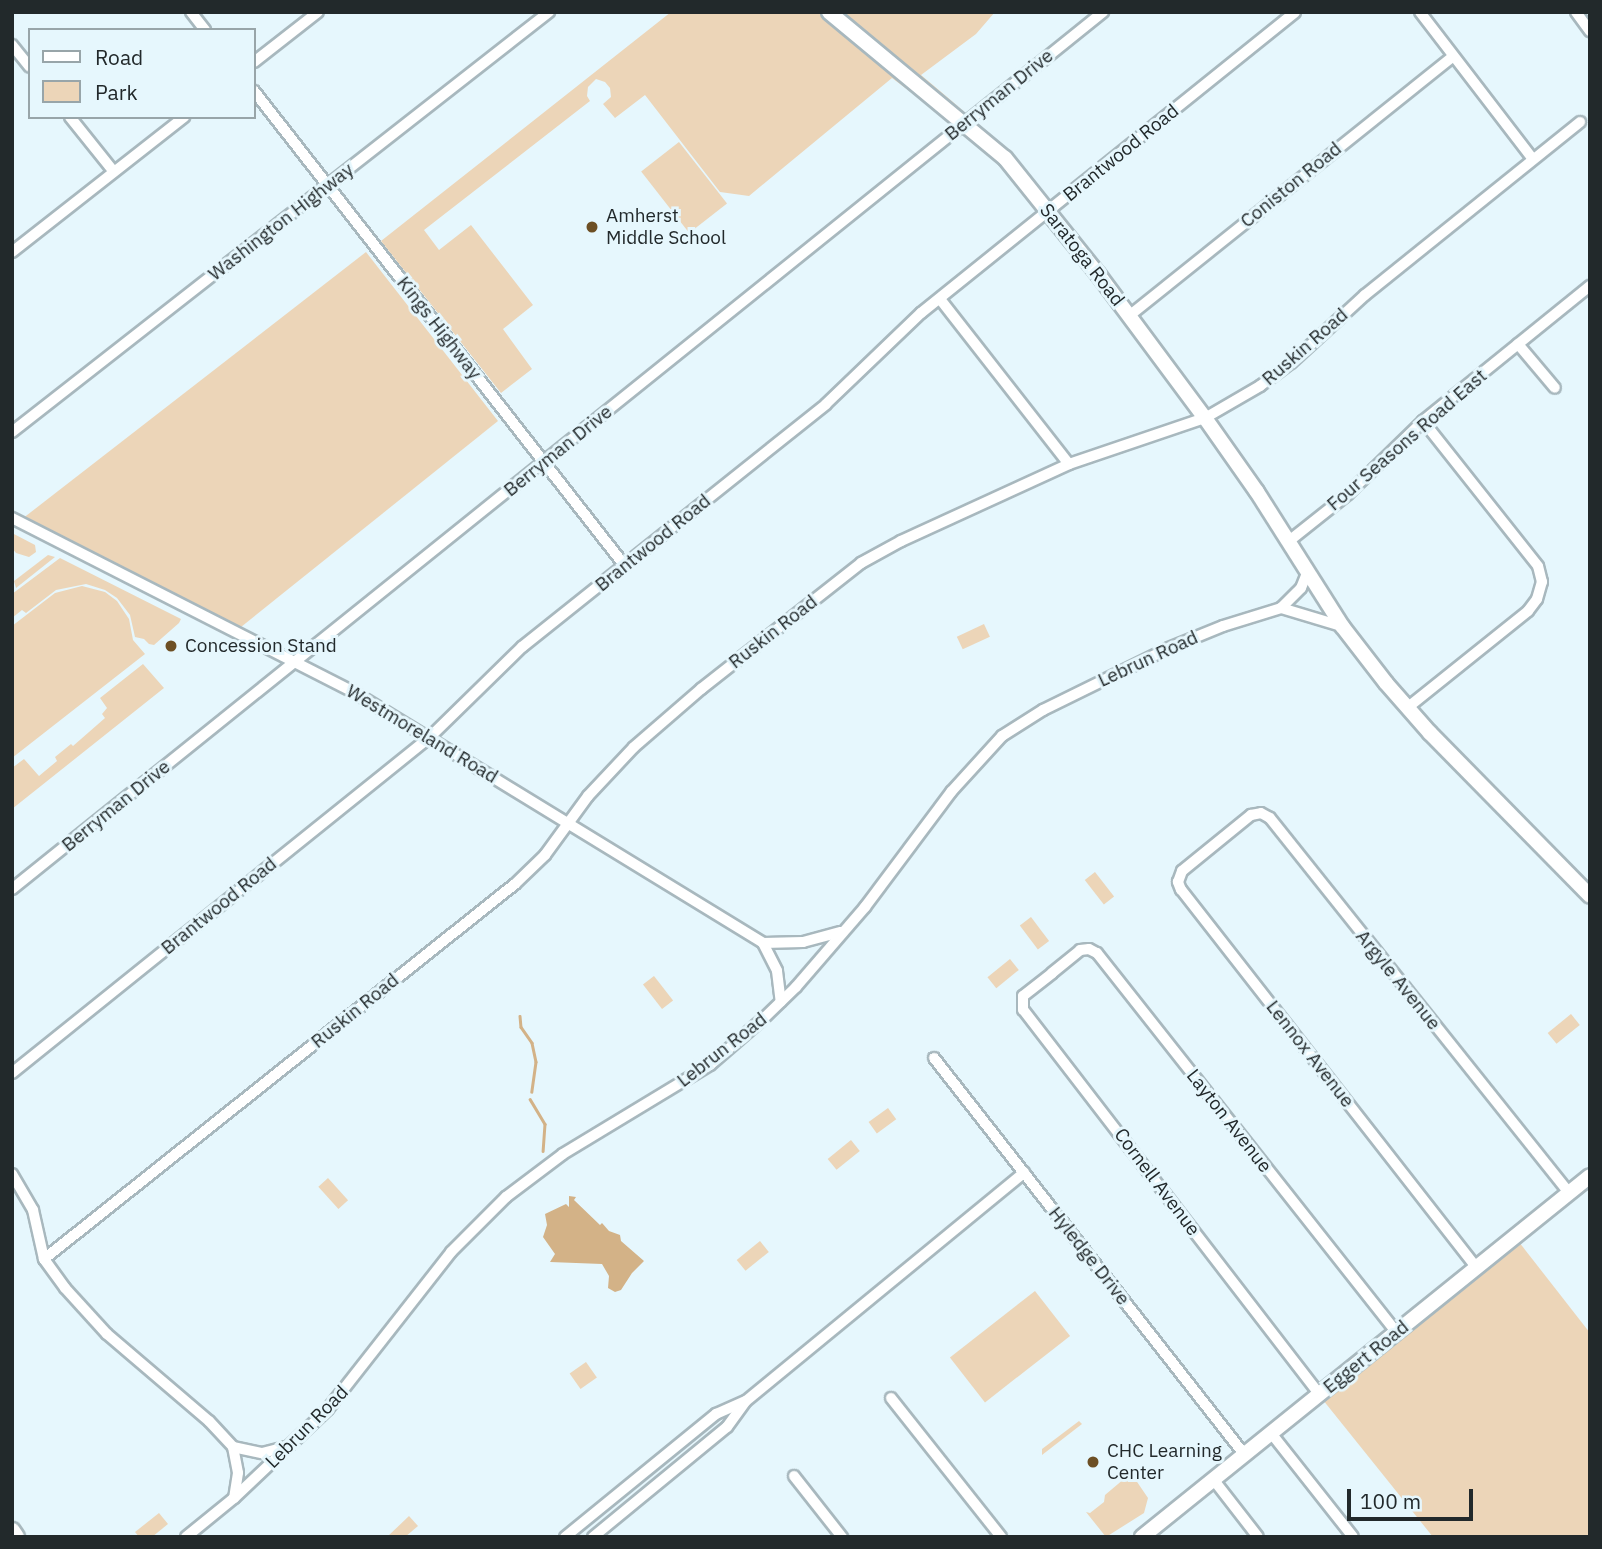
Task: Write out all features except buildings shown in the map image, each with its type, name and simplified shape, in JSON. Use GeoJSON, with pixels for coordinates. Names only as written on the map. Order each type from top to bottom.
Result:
{"type":"FeatureCollection","features":[{"type":"Feature","properties":{"kind":"main road"},"geometry":{"type":"LineString","coordinates":[[12,1531],[16,1537]]}},
{"type":"Feature","properties":{"kind":"street"},"geometry":{"type":"LineString","coordinates":[[191,12],[203,28]]}},
{"type":"Feature","properties":{"kind":"street"},"geometry":{"type":"LineString","coordinates":[[256,60],[318,12]]}},
{"type":"Feature","properties":{"kind":"street","name":"Washington Highway"},"geometry":{"type":"LineString","coordinates":[[12,432],[549,12]]}},
{"type":"Feature","properties":{"kind":"street","name":"Saratoga Road"},"geometry":{"type":"LineString","coordinates":[[829,12],[1005,158],[1049,211],[1205,418],[1289,541]]}},
{"type":"Feature","properties":{"kind":"street","name":"Berryman Drive"},"geometry":{"type":"LineString","coordinates":[[12,889],[1103,12]]}},
{"type":"Feature","properties":{"kind":"street","name":"Brantwood Road"},"geometry":{"type":"LineString","coordinates":[[12,1073],[430,737],[522,647],[826,404],[940,299],[1295,12]]}},
{"type":"Feature","properties":{"kind":"street"},"geometry":{"type":"LineString","coordinates":[[1420,12],[1533,159]]}},
{"type":"Feature","properties":{"kind":"street"},"geometry":{"type":"LineString","coordinates":[[1576,12],[1590,31]]}},
{"type":"Feature","properties":{"kind":"street"},"geometry":{"type":"LineString","coordinates":[[12,45],[26,63],[12,67]]}},
{"type":"Feature","properties":{"kind":"street","name":"Coniston Road"},"geometry":{"type":"LineString","coordinates":[[1129,316],[1453,56]]}},
{"type":"Feature","properties":{"kind":"street","name":"Kings Highway"},"geometry":{"type":"LineString","coordinates":[[256,94],[625,566]]}},
{"type":"Feature","properties":{"kind":"street"},"geometry":{"type":"LineString","coordinates":[[72,119],[114,172]]}},
{"type":"Feature","properties":{"kind":"street"},"geometry":{"type":"LineString","coordinates":[[12,252],[181,119]]}},
{"type":"Feature","properties":{"kind":"street","name":"Ruskin Road"},"geometry":{"type":"LineString","coordinates":[[44,1259],[515,884],[545,855],[568,822],[611,771],[652,731],[861,563],[901,541],[1069,464],[1205,418],[1260,386],[1291,363],[1365,295],[1580,122]]}},
{"type":"Feature","properties":{"kind":"street","name":"Four Seasons Road East"},"geometry":{"type":"LineString","coordinates":[[1289,541],[1348,494],[1423,421],[1590,286]]}},
{"type":"Feature","properties":{"kind":"street"},"geometry":{"type":"LineString","coordinates":[[940,299],[1069,464]]}},
{"type":"Feature","properties":{"kind":"street"},"geometry":{"type":"LineString","coordinates":[[1518,344],[1555,388]]}},
{"type":"Feature","properties":{"kind":"street"},"geometry":{"type":"LineString","coordinates":[[1407,708],[1528,611],[1538,599],[1542,582],[1538,566],[1423,421]]}},
{"type":"Feature","properties":{"kind":"street","name":"Westmoreland Road"},"geometry":{"type":"LineString","coordinates":[[12,518],[352,691],[763,943]]}},
{"type":"Feature","properties":{"kind":"street"},"geometry":{"type":"LineString","coordinates":[[1289,541],[1342,626],[1407,708],[1590,896]]}},
{"type":"Feature","properties":{"kind":"street"},"geometry":{"type":"LineString","coordinates":[[1308,570],[1301,588],[1281,608],[1342,626]]}},
{"type":"Feature","properties":{"kind":"street","name":"Lebrun Road"},"geometry":{"type":"LineString","coordinates":[[186,1537],[291,1446],[335,1401],[451,1252],[494,1209],[563,1154],[710,1065],[781,1002],[878,890],[950,792],[988,749],[1016,725],[1169,648],[1223,626],[1281,608]]}},
{"type":"Feature","properties":{"kind":"street","name":"Argyle Avenue"},"geometry":{"type":"LineString","coordinates":[[1214,845],[1251,815],[1261,813],[1270,818],[1569,1192]]}},
{"type":"Feature","properties":{"kind":"street","name":"Lennox Avenue"},"geometry":{"type":"LineString","coordinates":[[1214,845],[1182,872],[1178,882],[1181,890],[1476,1267]]}},
{"type":"Feature","properties":{"kind":"street"},"geometry":{"type":"LineString","coordinates":[[781,1002],[777,971],[763,943],[803,942],[842,932]]}},
{"type":"Feature","properties":{"kind":"street","name":"Layton Avenue"},"geometry":{"type":"LineString","coordinates":[[1052,973],[1080,950],[1089,949],[1097,953],[1396,1332]]}},
{"type":"Feature","properties":{"kind":"street","name":"Cornell Avenue"},"geometry":{"type":"LineString","coordinates":[[1052,973],[1023,996],[1023,1010],[1320,1395]]}},
{"type":"Feature","properties":{"kind":"street","name":"Hyledge Drive"},"geometry":{"type":"LineString","coordinates":[[933,1058],[1244,1454]]}},
{"type":"Feature","properties":{"kind":"street"},"geometry":{"type":"LineString","coordinates":[[593,1537],[727,1427],[746,1401],[1024,1173]]}},
{"type":"Feature","properties":{"kind":"street"},"geometry":{"type":"LineString","coordinates":[[12,1174],[33,1210],[44,1259],[87,1314],[201,1413],[233,1447],[238,1473],[234,1498]]}},
{"type":"Feature","properties":{"kind":"street","name":"Eggert Road"},"geometry":{"type":"LineString","coordinates":[[1142,1537],[1590,1175]]}},
{"type":"Feature","properties":{"kind":"street"},"geometry":{"type":"LineString","coordinates":[[891,1398],[1001,1537]]}},
{"type":"Feature","properties":{"kind":"street"},"geometry":{"type":"LineString","coordinates":[[565,1537],[716,1414],[746,1401]]}},
{"type":"Feature","properties":{"kind":"street"},"geometry":{"type":"LineString","coordinates":[[1270,1433],[1353,1537]]}},
{"type":"Feature","properties":{"kind":"street"},"geometry":{"type":"LineString","coordinates":[[233,1447],[262,1453],[291,1446]]}},
{"type":"Feature","properties":{"kind":"street"},"geometry":{"type":"LineString","coordinates":[[794,1476],[842,1537]]}},
{"type":"Feature","properties":{"kind":"street"},"geometry":{"type":"LineString","coordinates":[[1213,1479],[1258,1537]]}},
{"type":"Feature","properties":{"kind":"green space"},"geometry":{"type":"Polygon","coordinates":[[[671,12],[820,12],[952,123],[892,78],[749,196],[720,192],[645,95],[615,118],[603,104],[611,97],[610,88],[605,82],[596,79],[588,87],[587,96],[590,101],[424,230],[439,250],[471,225],[533,305],[503,329],[532,369],[501,393],[381,241],[671,12]]]}},
{"type":"Feature","properties":{"kind":"green space"},"geometry":{"type":"Polygon","coordinates":[[[839,12],[995,12],[976,34],[921,75],[966,113],[839,12]]]}},
{"type":"Feature","properties":{"kind":"green space"},"geometry":{"type":"Polygon","coordinates":[[[679,142],[727,203],[689,233],[641,172],[679,142]]]}},
{"type":"Feature","properties":{"kind":"green space"},"geometry":{"type":"Polygon","coordinates":[[[366,252],[498,421],[241,627],[22,519],[366,252]]]}},
{"type":"Feature","properties":{"kind":"green space"},"geometry":{"type":"Polygon","coordinates":[[[12,533],[35,545],[36,552],[29,557],[16,553],[12,548],[12,533]]]}},
{"type":"Feature","properties":{"kind":"green space"},"geometry":{"type":"Polygon","coordinates":[[[48,555],[55,557],[16,588],[14,581],[48,555]]]}},
{"type":"Feature","properties":{"kind":"green space"},"geometry":{"type":"Polygon","coordinates":[[[60,558],[181,619],[179,623],[154,645],[149,644],[144,639],[135,637],[130,615],[117,598],[105,590],[86,584],[56,590],[26,613],[22,610],[12,618],[12,594],[60,558]]]}},
{"type":"Feature","properties":{"kind":"green space"},"geometry":{"type":"Polygon","coordinates":[[[82,586],[105,592],[117,601],[129,619],[133,640],[145,654],[12,758],[12,626],[55,593],[82,586]]]}},
{"type":"Feature","properties":{"kind":"green space"},"geometry":{"type":"Polygon","coordinates":[[[984,624],[990,637],[963,649],[957,637],[984,624]]]}},
{"type":"Feature","properties":{"kind":"green space"},"geometry":{"type":"Polygon","coordinates":[[[143,664],[164,688],[12,809],[12,768],[24,759],[39,776],[57,761],[55,757],[71,744],[73,746],[105,718],[102,714],[107,708],[100,698],[143,664]]]}},
{"type":"Feature","properties":{"kind":"green space"},"geometry":{"type":"Polygon","coordinates":[[[1095,872],[1114,896],[1104,904],[1085,880],[1095,872]]]}},
{"type":"Feature","properties":{"kind":"green space"},"geometry":{"type":"Polygon","coordinates":[[[1031,917],[1049,941],[1038,949],[1020,925],[1031,917]]]}},
{"type":"Feature","properties":{"kind":"green space"},"geometry":{"type":"Polygon","coordinates":[[[1010,959],[1019,970],[996,988],[987,977],[1010,959]]]}},
{"type":"Feature","properties":{"kind":"green space"},"geometry":{"type":"Polygon","coordinates":[[[654,976],[673,1000],[662,1009],[643,985],[654,976]]]}},
{"type":"Feature","properties":{"kind":"green space"},"geometry":{"type":"Polygon","coordinates":[[[1571,1014],[1580,1025],[1556,1044],[1548,1033],[1571,1014]]]}},
{"type":"Feature","properties":{"kind":"green space"},"geometry":{"type":"Polygon","coordinates":[[[888,1108],[896,1119],[877,1133],[869,1122],[888,1108]]]}},
{"type":"Feature","properties":{"kind":"green space"},"geometry":{"type":"Polygon","coordinates":[[[851,1140],[860,1151],[836,1170],[828,1159],[851,1140]]]}},
{"type":"Feature","properties":{"kind":"green space"},"geometry":{"type":"Polygon","coordinates":[[[328,1178],[348,1200],[338,1209],[318,1187],[328,1178]]]}},
{"type":"Feature","properties":{"kind":"green space"},"geometry":{"type":"Polygon","coordinates":[[[760,1241],[769,1252],[745,1271],[737,1260],[760,1241]]]}},
{"type":"Feature","properties":{"kind":"green space"},"geometry":{"type":"Polygon","coordinates":[[[1519,1242],[1590,1333],[1590,1537],[1433,1537],[1323,1400],[1519,1242]]]}},
{"type":"Feature","properties":{"kind":"green space"},"geometry":{"type":"Polygon","coordinates":[[[1035,1291],[1070,1336],[985,1402],[950,1357],[1035,1291]]]}},
{"type":"Feature","properties":{"kind":"green space"},"geometry":{"type":"Polygon","coordinates":[[[586,1362],[597,1378],[581,1389],[570,1373],[586,1362]]]}},
{"type":"Feature","properties":{"kind":"green space"},"geometry":{"type":"Polygon","coordinates":[[[1079,1421],[1082,1424],[1042,1455],[1042,1449],[1079,1421]]]}},
{"type":"Feature","properties":{"kind":"green space"},"geometry":{"type":"Polygon","coordinates":[[[1131,1473],[1148,1498],[1144,1513],[1106,1537],[1086,1512],[1090,1513],[1104,1502],[1105,1495],[1131,1473]]]}},
{"type":"Feature","properties":{"kind":"green space"},"geometry":{"type":"Polygon","coordinates":[[[159,1513],[168,1524],[152,1537],[139,1537],[135,1532],[159,1513]]]}},
{"type":"Feature","properties":{"kind":"green space"},"geometry":{"type":"Polygon","coordinates":[[[409,1516],[418,1526],[405,1537],[387,1537],[409,1516]]]}},
{"type":"Feature","properties":{"kind":"shaded area"},"geometry":{"type":"Polygon","coordinates":[[[569,1196],[576,1197],[574,1200],[600,1225],[602,1223],[609,1231],[620,1235],[621,1241],[644,1261],[621,1290],[615,1292],[608,1288],[609,1276],[602,1264],[550,1262],[555,1254],[543,1237],[547,1225],[545,1214],[566,1204],[569,1207],[569,1196]]]}},
{"type":"Feature","properties":{"kind":"waterway"},"geometry":{"type":"LineString","coordinates":[[520,1016],[521,1027],[532,1043],[536,1062],[532,1092]]}},
{"type":"Feature","properties":{"kind":"waterway"},"geometry":{"type":"LineString","coordinates":[[530,1099],[545,1124],[543,1151]]}},
{"type":"Feature","properties":{"kind":"place","name":"Amherst Middle School"},"geometry":{"type":"Point","coordinates":[592,227]}},
{"type":"Feature","properties":{"kind":"place","name":"Concession Stand"},"geometry":{"type":"Point","coordinates":[171,646]}},
{"type":"Feature","properties":{"kind":"place","name":"CHC Learning Center"},"geometry":{"type":"Point","coordinates":[1093,1462]}}]}
